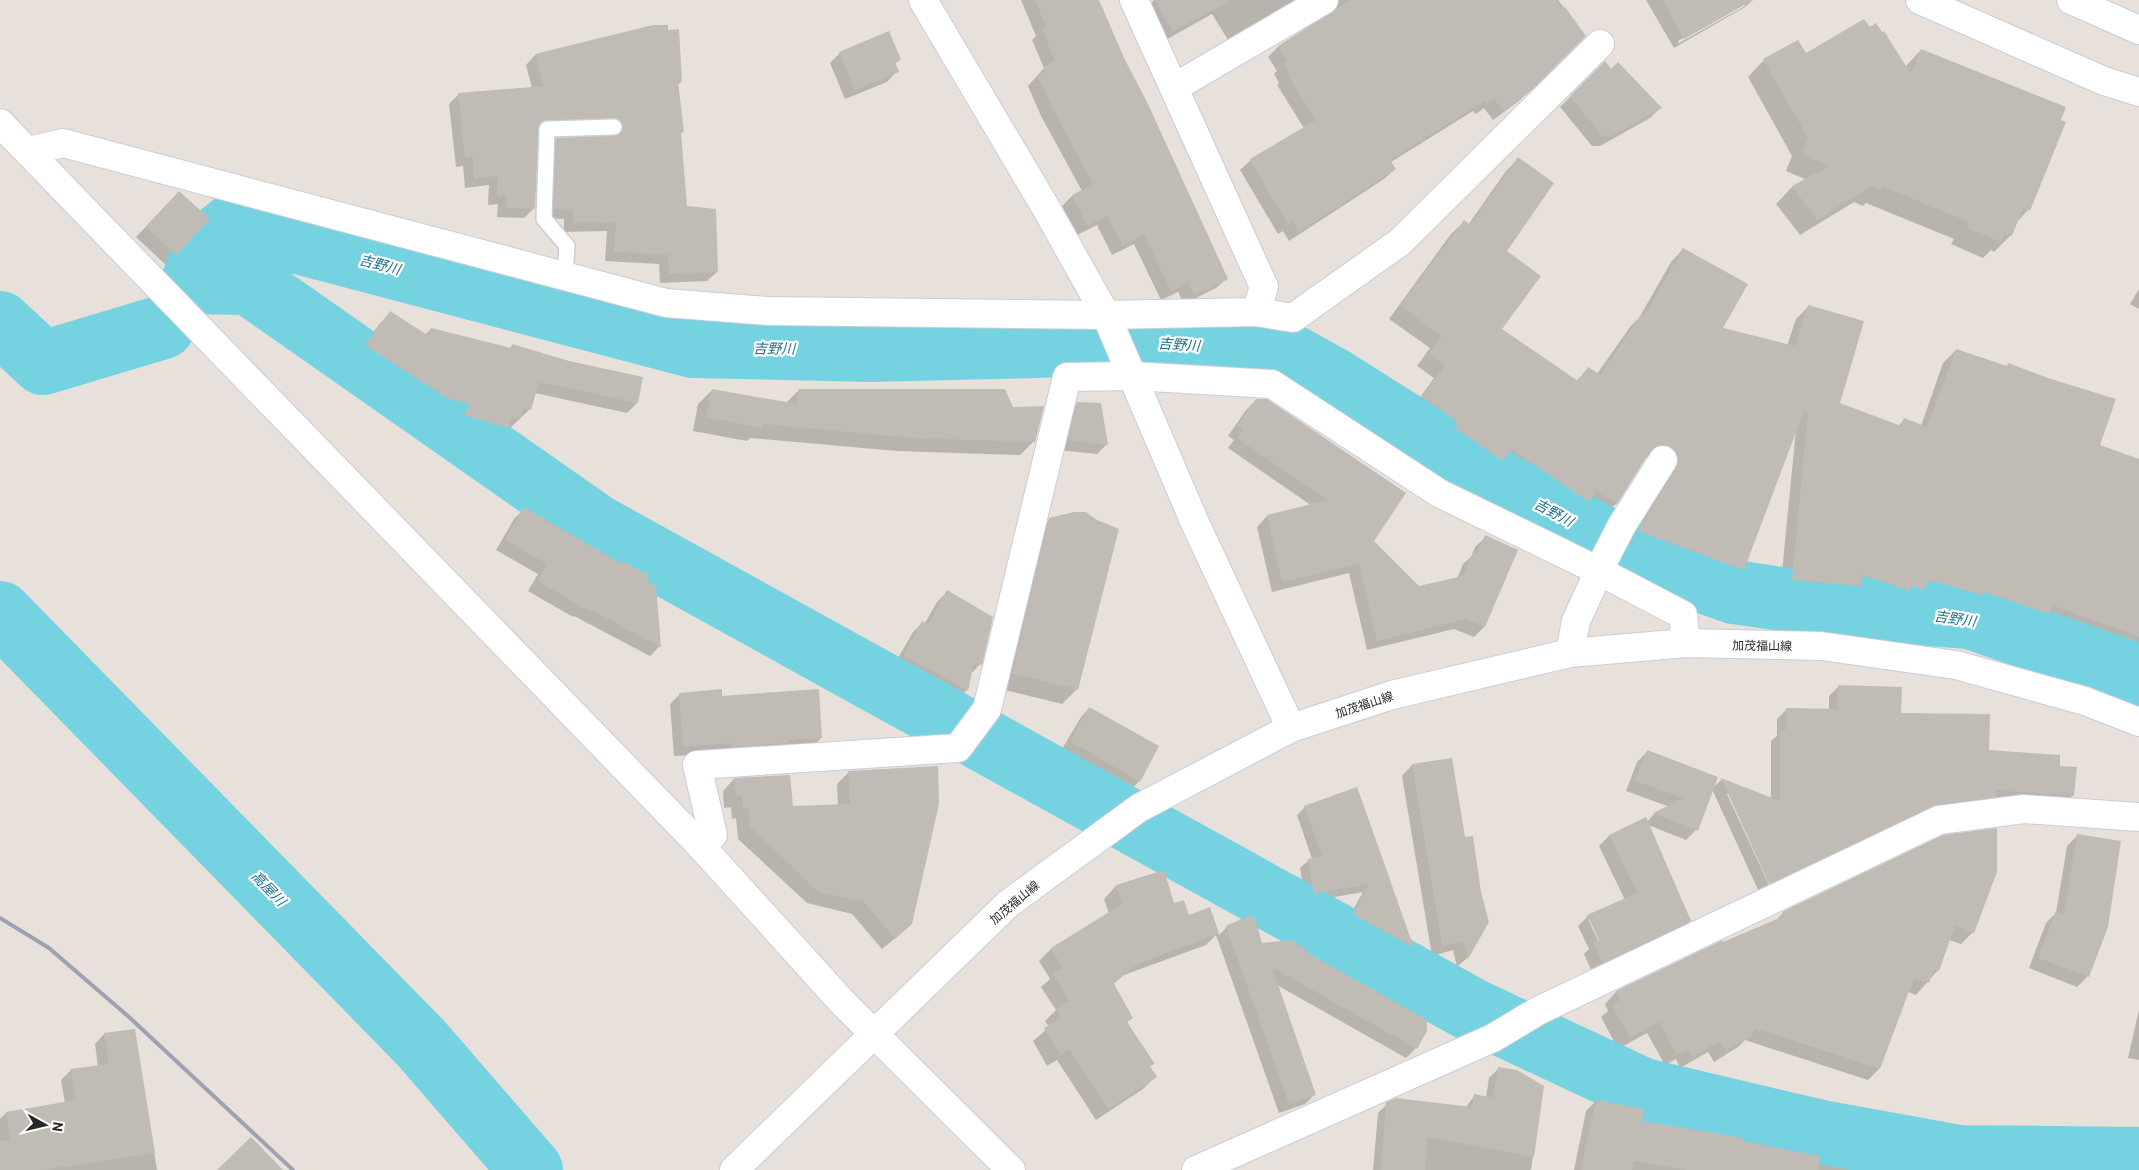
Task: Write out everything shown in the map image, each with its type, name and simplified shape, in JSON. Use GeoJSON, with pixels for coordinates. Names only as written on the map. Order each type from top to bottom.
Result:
{"type":"FeatureCollection","features":[{"type":"Feature","properties":{"kind":"street"},"geometry":{"type":"LineString","coordinates":[[924,0],[1046,208],[1106,315],[1195,523],[1291,728]]}},
{"type":"Feature","properties":{"kind":"street"},"geometry":{"type":"LineString","coordinates":[[1134,0],[1264,287],[1256,312]]}},
{"type":"Feature","properties":{"kind":"street"},"geometry":{"type":"LineString","coordinates":[[1175,87],[1324,0]]}},
{"type":"Feature","properties":{"kind":"street"},"geometry":{"type":"LineString","coordinates":[[1920,0],[2104,81],[2139,92]]}},
{"type":"Feature","properties":{"kind":"street"},"geometry":{"type":"LineString","coordinates":[[2071,0],[2139,30]]}},
{"type":"Feature","properties":{"kind":"street"},"geometry":{"type":"LineString","coordinates":[[29,151],[63,143],[666,303],[768,311],[1106,315],[1256,312],[1293,318],[1400,242],[1600,44]]}},
{"type":"Feature","properties":{"kind":"street"},"geometry":{"type":"LineString","coordinates":[[0,123],[698,843],[844,1004],[1011,1170]]}},
{"type":"Feature","properties":{"kind":"street"},"geometry":{"type":"LineString","coordinates":[[698,843],[713,834],[697,765],[958,748],[987,709],[1067,377],[1133,376],[1272,384],[1439,493],[1602,565],[1683,615],[1686,643]]}},
{"type":"Feature","properties":{"kind":"street"},"geometry":{"type":"LineString","coordinates":[[1570,652],[1576,621],[1602,565],[1622,525],[1663,460]]}},
{"type":"Feature","properties":{"kind":"street","name":"加茂福山線"},"geometry":{"type":"LineString","coordinates":[[734,1170],[1008,904],[1100,836],[1139,808],[1291,728],[1392,695],[1570,652],[1686,643],[1821,646],[1956,665],[2085,701],[2139,722]]}},
{"type":"Feature","properties":{"kind":"street"},"geometry":{"type":"LineString","coordinates":[[1196,1170],[1493,1038],[1538,1011],[1939,820],[2024,809],[2139,817]]}},
{"type":"Feature","properties":{"kind":"lane"},"geometry":{"type":"LineString","coordinates":[[565,277],[567,246],[544,219],[547,129],[614,127]]}},
{"type":"Feature","properties":{"kind":"building"},"geometry":{"type":"Polygon","coordinates":[[[1035,0],[1099,0],[1125,60],[1147,102],[1228,279],[1195,295],[1188,283],[1171,291],[1144,235],[1123,246],[1107,216],[1087,226],[1072,195],[1093,184],[1037,75],[1046,71],[1043,67],[1055,61],[1042,29],[1046,27],[1035,0]]]}},
{"type":"Feature","properties":{"kind":"building"},"geometry":{"type":"Polygon","coordinates":[[[1155,0],[1231,0],[1173,32],[1155,0]]]}},
{"type":"Feature","properties":{"kind":"building"},"geometry":{"type":"Polygon","coordinates":[[[1351,0],[1555,0],[1562,9],[1565,7],[1586,36],[1532,90],[1504,111],[1494,99],[1486,105],[1484,101],[1390,160],[1396,169],[1299,232],[1293,222],[1288,225],[1250,159],[1316,120],[1287,74],[1289,73],[1284,63],[1287,61],[1278,46],[1351,0]]]}},
{"type":"Feature","properties":{"kind":"building"},"geometry":{"type":"Polygon","coordinates":[[[1662,0],[1753,0],[1684,39],[1662,0]]]}},
{"type":"Feature","properties":{"kind":"building"},"geometry":{"type":"Polygon","coordinates":[[[1864,19],[1870,27],[1876,23],[1882,32],[1884,31],[1911,74],[1921,49],[2066,107],[2061,120],[2066,122],[2030,211],[2023,208],[2012,236],[2005,233],[2001,242],[1967,228],[1969,222],[1882,186],[1880,190],[1871,186],[1817,220],[1792,186],[1829,166],[1801,154],[1808,138],[1763,59],[1798,40],[1806,53],[1864,19]]]}},
{"type":"Feature","properties":{"kind":"building"},"geometry":{"type":"Polygon","coordinates":[[[653,25],[668,25],[668,30],[679,29],[682,82],[678,82],[684,132],[681,133],[687,206],[716,209],[718,272],[669,274],[668,255],[614,252],[616,222],[574,223],[573,210],[554,209],[556,138],[618,135],[623,127],[618,119],[547,120],[539,124],[535,209],[506,208],[507,195],[497,196],[498,176],[474,179],[473,157],[465,158],[458,93],[543,86],[535,54],[653,25]]]}},
{"type":"Feature","properties":{"kind":"building"},"geometry":{"type":"Polygon","coordinates":[[[889,31],[901,60],[895,62],[899,72],[855,90],[839,52],[889,31]]]}},
{"type":"Feature","properties":{"kind":"building"},"geometry":{"type":"Polygon","coordinates":[[[1605,61],[1611,69],[1618,62],[1662,108],[1612,136],[1602,136],[1570,96],[1605,61]]]}},
{"type":"Feature","properties":{"kind":"building"},"geometry":{"type":"Polygon","coordinates":[[[1518,157],[1554,183],[1507,251],[1541,276],[1502,329],[1578,381],[1588,367],[1600,375],[1642,313],[1645,315],[1683,248],[1748,284],[1723,328],[1795,346],[1808,305],[1864,321],[1840,403],[1901,426],[1904,418],[1927,427],[1956,349],[2007,366],[2008,363],[2051,379],[2116,399],[2100,445],[2139,459],[2139,637],[2052,605],[2049,614],[1984,592],[1983,595],[1928,580],[1924,590],[1911,585],[1909,591],[1862,574],[1861,586],[1792,580],[1808,413],[1804,411],[1744,570],[1638,531],[1679,461],[1677,453],[1671,447],[1664,444],[1656,446],[1650,451],[1617,504],[1596,491],[1589,502],[1511,449],[1503,461],[1454,427],[1458,422],[1422,397],[1445,365],[1429,353],[1442,336],[1400,306],[1464,220],[1470,225],[1518,157]]]}},
{"type":"Feature","properties":{"kind":"building"},"geometry":{"type":"Polygon","coordinates":[[[179,191],[210,219],[176,255],[146,227],[179,191]]]}},
{"type":"Feature","properties":{"kind":"building"},"geometry":{"type":"Polygon","coordinates":[[[390,311],[429,336],[431,328],[511,348],[512,344],[569,361],[643,377],[638,403],[539,382],[531,410],[523,408],[520,420],[511,417],[508,428],[464,415],[470,404],[447,398],[365,345],[390,311]]]}},
{"type":"Feature","properties":{"kind":"building"},"geometry":{"type":"Polygon","coordinates":[[[712,389],[797,404],[799,389],[1005,389],[1013,407],[1044,406],[1035,442],[912,438],[763,424],[762,428],[706,417],[712,389]]]}},
{"type":"Feature","properties":{"kind":"building"},"geometry":{"type":"Polygon","coordinates":[[[1256,399],[1267,399],[1406,493],[1374,541],[1419,586],[1463,576],[1473,553],[1477,554],[1485,535],[1518,550],[1485,627],[1465,619],[1377,641],[1359,564],[1282,582],[1267,515],[1328,500],[1237,438],[1243,429],[1237,426],[1256,399]]]}},
{"type":"Feature","properties":{"kind":"building"},"geometry":{"type":"Polygon","coordinates":[[[1077,402],[1101,403],[1108,445],[1068,440],[1077,402]]]}},
{"type":"Feature","properties":{"kind":"building"},"geometry":{"type":"Polygon","coordinates":[[[524,507],[620,563],[622,561],[649,575],[647,581],[656,586],[661,647],[584,608],[538,581],[547,564],[505,540],[524,507]]]}},
{"type":"Feature","properties":{"kind":"building"},"geometry":{"type":"Polygon","coordinates":[[[1074,512],[1086,512],[1097,520],[1119,529],[1078,690],[1012,673],[1049,518],[1074,512]]]}},
{"type":"Feature","properties":{"kind":"building"},"geometry":{"type":"Polygon","coordinates":[[[947,590],[993,617],[982,665],[974,663],[968,691],[903,655],[922,621],[928,624],[947,590]]]}},
{"type":"Feature","properties":{"kind":"building"},"geometry":{"type":"Polygon","coordinates":[[[1838,685],[1902,687],[1901,713],[1990,714],[1989,750],[2060,755],[2060,766],[2077,767],[2074,796],[1996,790],[1997,797],[1937,805],[1769,884],[1721,778],[1780,801],[1780,730],[1786,730],[1786,708],[1837,709],[1838,685]]]}},
{"type":"Feature","properties":{"kind":"building"},"geometry":{"type":"Polygon","coordinates":[[[722,689],[722,696],[819,689],[822,738],[788,740],[788,743],[731,747],[731,743],[683,747],[679,693],[722,689]]]}},
{"type":"Feature","properties":{"kind":"building"},"geometry":{"type":"Polygon","coordinates":[[[1089,707],[1159,746],[1140,782],[1070,741],[1089,707]]]}},
{"type":"Feature","properties":{"kind":"building"},"geometry":{"type":"Polygon","coordinates":[[[1647,750],[1718,777],[1698,831],[1653,813],[1684,798],[1635,781],[1647,750]]]}},
{"type":"Feature","properties":{"kind":"building"},"geometry":{"type":"Polygon","coordinates":[[[1452,758],[1465,837],[1473,836],[1481,892],[1489,922],[1468,959],[1463,941],[1442,946],[1412,764],[1452,758]]]}},
{"type":"Feature","properties":{"kind":"building"},"geometry":{"type":"Polygon","coordinates":[[[938,766],[939,804],[912,924],[895,939],[864,902],[819,892],[750,827],[748,807],[743,808],[742,796],[736,796],[734,778],[790,775],[793,806],[850,804],[848,771],[938,766]]]}},
{"type":"Feature","properties":{"kind":"building"},"geometry":{"type":"Polygon","coordinates":[[[1357,787],[1414,948],[1353,914],[1369,884],[1314,894],[1308,859],[1322,856],[1304,806],[1357,787]]]}},
{"type":"Feature","properties":{"kind":"building"},"geometry":{"type":"Polygon","coordinates":[[[1646,817],[1691,921],[1603,963],[1593,943],[1599,940],[1587,915],[1637,893],[1609,835],[1646,817]]]}},
{"type":"Feature","properties":{"kind":"building"},"geometry":{"type":"Polygon","coordinates":[[[1997,828],[1997,872],[1974,933],[1955,926],[1939,971],[1934,969],[1929,983],[1914,978],[1880,1069],[1754,1028],[1752,1036],[1726,1051],[1720,1041],[1692,1057],[1688,1049],[1677,1054],[1659,1022],[1630,1038],[1612,1005],[1620,1000],[1616,991],[1723,940],[1723,942],[1784,916],[1782,912],[1943,835],[1997,828]]]}},
{"type":"Feature","properties":{"kind":"building"},"geometry":{"type":"Polygon","coordinates":[[[2077,834],[2121,841],[2108,927],[2089,977],[2038,958],[2056,911],[2064,914],[2077,834]]]}},
{"type":"Feature","properties":{"kind":"building"},"geometry":{"type":"Polygon","coordinates":[[[1164,870],[1174,903],[1184,900],[1189,915],[1210,907],[1219,933],[1138,964],[1113,982],[1133,1018],[1127,1022],[1155,1064],[1150,1066],[1157,1077],[1109,1109],[1069,1049],[1060,1055],[1044,1028],[1062,1017],[1056,1008],[1069,1000],[1053,974],[1063,968],[1051,948],[1122,904],[1116,885],[1164,870]]]}},
{"type":"Feature","properties":{"kind":"building"},"geometry":{"type":"Polygon","coordinates":[[[1250,915],[1252,919],[1255,918],[1262,943],[1290,940],[1308,950],[1306,952],[1427,1020],[1427,1031],[1417,1049],[1272,967],[1316,1095],[1289,1104],[1226,926],[1250,915]]]}},
{"type":"Feature","properties":{"kind":"building"},"geometry":{"type":"Polygon","coordinates":[[[135,1029],[155,1153],[43,1170],[0,1170],[0,1141],[10,1140],[6,1112],[76,1100],[70,1069],[109,1064],[104,1033],[135,1029]]]}},
{"type":"Feature","properties":{"kind":"building"},"geometry":{"type":"Polygon","coordinates":[[[1498,1067],[1517,1070],[1544,1086],[1534,1157],[1427,1137],[1425,1170],[1381,1170],[1386,1102],[1396,1098],[1472,1107],[1474,1094],[1493,1098],[1498,1067]]]}},
{"type":"Feature","properties":{"kind":"building"},"geometry":{"type":"Polygon","coordinates":[[[1596,1100],[1644,1109],[1642,1121],[1744,1138],[1743,1141],[1820,1156],[1819,1170],[1689,1170],[1634,1161],[1632,1170],[1581,1170],[1596,1100]]]}},
{"type":"Feature","properties":{"kind":"building"},"geometry":{"type":"Polygon","coordinates":[[[251,1137],[283,1170],[217,1170],[251,1137]]]}},
{"type":"Feature","properties":{"kind":"waterway"},"geometry":{"type":"LineString","coordinates":[[2139,676],[1970,617],[1836,607],[1734,592],[1646,561],[1478,471],[1336,381],[1282,351],[1139,341],[1036,346],[870,350],[693,346],[233,225],[204,248],[193,282],[249,283],[596,526],[1474,1011],[1643,1090],[1821,1132],[1959,1157],[2139,1159]]}},
{"type":"Feature","properties":{"kind":"waterway","name":"吉野川"},"geometry":{"type":"LineString","coordinates":[[0,323],[43,363],[163,327]]}},
{"type":"Feature","properties":{"kind":"waterway","name":"高屋川"},"geometry":{"type":"LineString","coordinates":[[0,613],[421,1043],[531,1170]]}},
{"type":"Feature","properties":{"kind":"railway"},"geometry":{"type":"LineString","coordinates":[[0,918],[49,948],[129,1017],[293,1170]]}}]}
